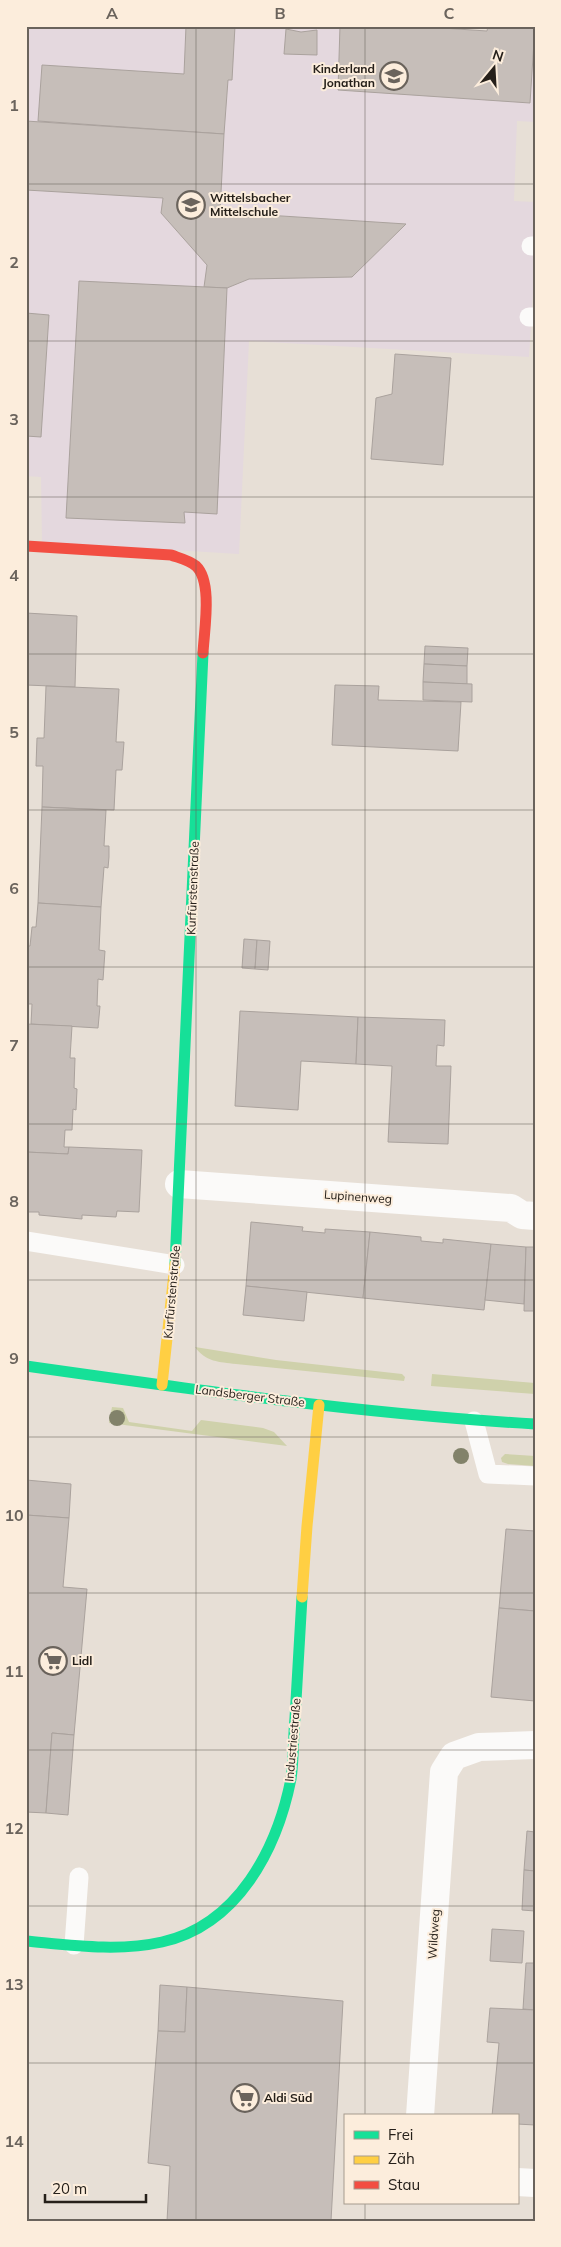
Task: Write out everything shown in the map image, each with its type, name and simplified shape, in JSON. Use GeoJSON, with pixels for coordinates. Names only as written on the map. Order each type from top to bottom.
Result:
{"type":"FeatureCollection","features":[{"type":"Feature","properties":{"kind":"street","name":"Kurfürstenstraße"},"geometry":{"type":"LineString","coordinates":[[26,546],[171,555],[191,561],[204,575],[205,603],[175,1265],[162,1384]]}},
{"type":"Feature","properties":{"kind":"street","name":"Lupinenweg"},"geometry":{"type":"LineString","coordinates":[[179,1184],[510,1208],[522,1215],[535,1216]]}},
{"type":"Feature","properties":{"kind":"street","name":"Landsberger Straße"},"geometry":{"type":"LineString","coordinates":[[26,1366],[319,1405],[474,1421],[535,1424]]}},
{"type":"Feature","properties":{"kind":"street","name":"Industriestraße"},"geometry":{"type":"LineString","coordinates":[[26,1941],[74,1945],[161,1943],[203,1926],[223,1912],[243,1891],[259,1869],[274,1838],[291,1778],[307,1526],[319,1405]]}},
{"type":"Feature","properties":{"kind":"street","name":"Wildweg"},"geometry":{"type":"LineString","coordinates":[[420,2114],[444,1772],[454,1756],[479,1747],[535,1745]]}},
{"type":"Feature","properties":{"kind":"street"},"geometry":{"type":"LineString","coordinates":[[518,2182],[535,2183]]}},
{"type":"Feature","properties":{"kind":"lane"},"geometry":{"type":"LineString","coordinates":[[26,1241],[175,1265]]}},
{"type":"Feature","properties":{"kind":"lane"},"geometry":{"type":"LineString","coordinates":[[474,1421],[488,1474],[535,1476]]}},
{"type":"Feature","properties":{"kind":"lane"},"geometry":{"type":"LineString","coordinates":[[74,1945],[79,1877]]}},
{"type":"Feature","properties":{"kind":"shaded area"},"geometry":{"type":"Polygon","coordinates":[[[26,26],[412,26],[487,31],[488,26],[535,26],[535,122],[517,121],[514,201],[535,202],[535,261],[529,357],[249,341],[239,554],[42,542],[41,477],[26,476],[26,26]]]}},
{"type":"Feature","properties":{"kind":"green space"},"geometry":{"type":"Polygon","coordinates":[[[195,1347],[276,1360],[402,1374],[405,1377],[404,1381],[224,1363],[204,1356],[195,1347]]]}},
{"type":"Feature","properties":{"kind":"green space"},"geometry":{"type":"Polygon","coordinates":[[[432,1374],[535,1383],[535,1394],[431,1386],[432,1374]]]}},
{"type":"Feature","properties":{"kind":"green space"},"geometry":{"type":"Polygon","coordinates":[[[112,1407],[123,1408],[129,1422],[192,1431],[201,1420],[263,1428],[274,1432],[287,1446],[109,1423],[112,1407]]]}},
{"type":"Feature","properties":{"kind":"green space"},"geometry":{"type":"Polygon","coordinates":[[[505,1454],[535,1456],[535,1466],[502,1462],[501,1458],[505,1454]]]}},
{"type":"Feature","properties":{"kind":"building"},"geometry":{"type":"Polygon","coordinates":[[[186,26],[235,26],[232,80],[228,80],[224,134],[38,121],[42,65],[184,74],[186,26]]]}},
{"type":"Feature","properties":{"kind":"building"},"geometry":{"type":"Polygon","coordinates":[[[340,26],[412,26],[487,31],[488,26],[535,26],[530,103],[338,90],[340,26]]]}},
{"type":"Feature","properties":{"kind":"building"},"geometry":{"type":"Polygon","coordinates":[[[286,29],[301,32],[317,30],[317,55],[284,54],[286,29]]]}},
{"type":"Feature","properties":{"kind":"building","name":"Wittelsbacher Mittelschule"},"geometry":{"type":"Polygon","coordinates":[[[26,121],[224,134],[220,212],[406,224],[352,277],[249,279],[227,288],[204,287],[207,265],[161,213],[163,198],[26,190],[26,121]]]}},
{"type":"Feature","properties":{"kind":"building"},"geometry":{"type":"Polygon","coordinates":[[[79,281],[227,288],[217,514],[184,512],[185,523],[66,518],[79,281]]]}},
{"type":"Feature","properties":{"kind":"building"},"geometry":{"type":"Polygon","coordinates":[[[26,313],[49,315],[41,437],[26,436],[26,313]]]}},
{"type":"Feature","properties":{"kind":"building"},"geometry":{"type":"Polygon","coordinates":[[[395,354],[451,358],[443,465],[371,459],[376,398],[392,394],[395,354]]]}},
{"type":"Feature","properties":{"kind":"building"},"geometry":{"type":"Polygon","coordinates":[[[26,613],[77,616],[75,687],[26,685],[26,613]]]}},
{"type":"Feature","properties":{"kind":"building"},"geometry":{"type":"Polygon","coordinates":[[[425,646],[468,648],[467,666],[424,664],[425,646]]]}},
{"type":"Feature","properties":{"kind":"building"},"geometry":{"type":"Polygon","coordinates":[[[424,664],[467,666],[467,684],[423,682],[424,664]]]}},
{"type":"Feature","properties":{"kind":"building"},"geometry":{"type":"Polygon","coordinates":[[[423,682],[472,684],[472,702],[423,700],[423,682]]]}},
{"type":"Feature","properties":{"kind":"building"},"geometry":{"type":"Polygon","coordinates":[[[335,685],[379,686],[378,700],[461,702],[458,751],[332,745],[335,685]]]}},
{"type":"Feature","properties":{"kind":"building"},"geometry":{"type":"Polygon","coordinates":[[[46,686],[119,689],[116,742],[124,742],[122,770],[116,770],[114,810],[42,807],[43,766],[36,766],[37,738],[44,738],[46,686]]]}},
{"type":"Feature","properties":{"kind":"building"},"geometry":{"type":"Polygon","coordinates":[[[42,807],[106,810],[104,846],[109,846],[109,857],[108,868],[104,867],[101,907],[38,903],[42,807]]]}},
{"type":"Feature","properties":{"kind":"building"},"geometry":{"type":"Polygon","coordinates":[[[38,903],[101,907],[99,950],[105,951],[103,980],[98,979],[97,1006],[100,1006],[98,1028],[31,1024],[32,1004],[26,1004],[26,946],[30,946],[32,927],[36,927],[38,903]]]}},
{"type":"Feature","properties":{"kind":"building"},"geometry":{"type":"Polygon","coordinates":[[[244,939],[257,940],[255,969],[242,968],[244,939]]]}},
{"type":"Feature","properties":{"kind":"building"},"geometry":{"type":"Polygon","coordinates":[[[257,940],[270,941],[268,970],[255,969],[257,940]]]}},
{"type":"Feature","properties":{"kind":"building"},"geometry":{"type":"Polygon","coordinates":[[[240,1011],[358,1017],[356,1064],[301,1061],[298,1110],[235,1106],[240,1011]]]}},
{"type":"Feature","properties":{"kind":"building"},"geometry":{"type":"Polygon","coordinates":[[[358,1017],[445,1020],[444,1046],[437,1045],[436,1066],[451,1066],[448,1144],[388,1142],[392,1066],[356,1064],[358,1017]]]}},
{"type":"Feature","properties":{"kind":"building"},"geometry":{"type":"Polygon","coordinates":[[[26,1024],[72,1026],[70,1058],[75,1058],[74,1088],[77,1089],[76,1110],[73,1109],[72,1130],[65,1130],[64,1147],[69,1147],[68,1154],[26,1152],[26,1024]]]}},
{"type":"Feature","properties":{"kind":"building"},"geometry":{"type":"Polygon","coordinates":[[[69,1147],[142,1150],[139,1212],[117,1211],[116,1217],[82,1215],[82,1219],[39,1215],[39,1212],[26,1212],[26,1152],[68,1154],[69,1147]]]}},
{"type":"Feature","properties":{"kind":"building"},"geometry":{"type":"Polygon","coordinates":[[[251,1222],[303,1227],[302,1231],[325,1233],[325,1229],[370,1232],[363,1298],[246,1286],[251,1222]]]}},
{"type":"Feature","properties":{"kind":"building"},"geometry":{"type":"Polygon","coordinates":[[[370,1232],[421,1237],[421,1241],[443,1243],[443,1239],[491,1244],[484,1310],[363,1298],[370,1232]]]}},
{"type":"Feature","properties":{"kind":"building"},"geometry":{"type":"Polygon","coordinates":[[[491,1244],[526,1247],[524,1304],[485,1300],[491,1244]]]}},
{"type":"Feature","properties":{"kind":"building"},"geometry":{"type":"Polygon","coordinates":[[[526,1247],[535,1247],[535,1311],[524,1311],[526,1247]]]}},
{"type":"Feature","properties":{"kind":"building"},"geometry":{"type":"Polygon","coordinates":[[[246,1286],[307,1292],[304,1321],[243,1315],[246,1286]]]}},
{"type":"Feature","properties":{"kind":"building"},"geometry":{"type":"Polygon","coordinates":[[[26,1480],[71,1484],[69,1518],[26,1515],[26,1480]]]}},
{"type":"Feature","properties":{"kind":"building","name":"Lidl"},"geometry":{"type":"Polygon","coordinates":[[[26,1515],[69,1518],[63,1587],[87,1589],[74,1735],[52,1733],[46,1813],[26,1812],[26,1515]]]}},
{"type":"Feature","properties":{"kind":"building"},"geometry":{"type":"Polygon","coordinates":[[[506,1529],[535,1531],[535,1611],[499,1608],[506,1529]]]}},
{"type":"Feature","properties":{"kind":"building"},"geometry":{"type":"Polygon","coordinates":[[[499,1608],[535,1611],[535,1701],[491,1697],[499,1608]]]}},
{"type":"Feature","properties":{"kind":"building"},"geometry":{"type":"Polygon","coordinates":[[[52,1733],[74,1735],[68,1815],[46,1813],[52,1733]]]}},
{"type":"Feature","properties":{"kind":"building"},"geometry":{"type":"Polygon","coordinates":[[[527,1831],[535,1832],[535,1871],[524,1870],[527,1831]]]}},
{"type":"Feature","properties":{"kind":"building"},"geometry":{"type":"Polygon","coordinates":[[[524,1870],[535,1871],[535,1911],[522,1910],[524,1870]]]}},
{"type":"Feature","properties":{"kind":"building"},"geometry":{"type":"Polygon","coordinates":[[[492,1929],[524,1931],[522,1963],[490,1961],[492,1929]]]}},
{"type":"Feature","properties":{"kind":"building"},"geometry":{"type":"Polygon","coordinates":[[[526,1963],[535,1963],[535,2010],[523,2009],[526,1963]]]}},
{"type":"Feature","properties":{"kind":"building"},"geometry":{"type":"Polygon","coordinates":[[[160,1985],[187,1987],[185,2032],[158,2031],[160,1985]]]}},
{"type":"Feature","properties":{"kind":"building","name":"Aldi Süd"},"geometry":{"type":"Polygon","coordinates":[[[187,1987],[343,2001],[331,2221],[167,2221],[170,2166],[148,2163],[158,2031],[185,2032],[187,1987]]]}},
{"type":"Feature","properties":{"kind":"building"},"geometry":{"type":"Polygon","coordinates":[[[490,2008],[535,2010],[535,2125],[518,2124],[518,2114],[492,2114],[499,2043],[487,2042],[490,2008]]]}},
{"type":"Feature","properties":{"kind":"traffic: fast"},"geometry":{"type":"LineString","coordinates":[[175,1264],[203,653]]}},
{"type":"Feature","properties":{"kind":"traffic: fast"},"geometry":{"type":"LineString","coordinates":[[26,1366],[343,1408],[535,1424]]}},
{"type":"Feature","properties":{"kind":"traffic: fast"},"geometry":{"type":"LineString","coordinates":[[26,1941],[111,1947],[128,1947],[162,1942],[189,1933],[212,1919],[233,1901],[250,1880],[276,1832],[291,1779],[302,1597]]}},
{"type":"Feature","properties":{"kind":"traffic: slow"},"geometry":{"type":"LineString","coordinates":[[162,1385],[175,1264]]}},
{"type":"Feature","properties":{"kind":"traffic: slow"},"geometry":{"type":"LineString","coordinates":[[302,1597],[319,1405]]}},
{"type":"Feature","properties":{"kind":"traffic: jam"},"geometry":{"type":"LineString","coordinates":[[26,546],[171,555],[193,564],[201,573],[206,595],[203,653]]}},
{"type":"Feature","properties":{"kind":"place","name":"Kinderland Jonathan"},"geometry":{"type":"Point","coordinates":[394,76]}},
{"type":"Feature","properties":{"kind":"place","name":"Wittelsbacher Mittelschule"},"geometry":{"type":"Point","coordinates":[191,205]}},
{"type":"Feature","properties":{"kind":"place","name":"Lidl"},"geometry":{"type":"Point","coordinates":[53,1661]}},
{"type":"Feature","properties":{"kind":"place","name":"Aldi Süd"},"geometry":{"type":"Point","coordinates":[245,2098]}}]}
